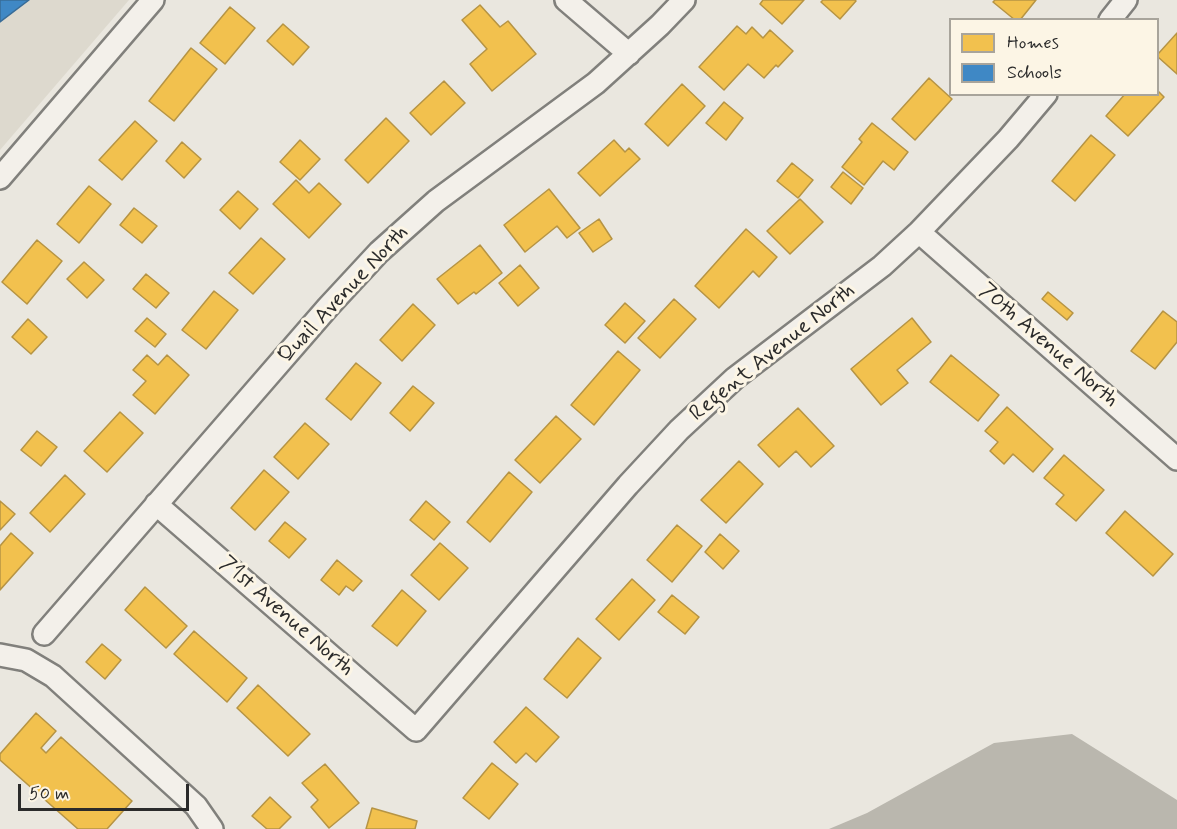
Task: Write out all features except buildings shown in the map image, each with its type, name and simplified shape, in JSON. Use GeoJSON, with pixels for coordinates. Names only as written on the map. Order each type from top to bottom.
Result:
{"type":"FeatureCollection","features":[{"type":"Feature","properties":{"kind":"street"},"geometry":{"type":"LineString","coordinates":[[0,178],[153,0]]}},
{"type":"Feature","properties":{"kind":"street"},"geometry":{"type":"LineString","coordinates":[[566,0],[629,54]]}},
{"type":"Feature","properties":{"kind":"street","name":"Quail Avenue North"},"geometry":{"type":"LineString","coordinates":[[44,634],[328,307],[379,252],[436,201],[596,83],[684,0]]}},
{"type":"Feature","properties":{"kind":"street"},"geometry":{"type":"LineString","coordinates":[[1112,18],[1126,0]]}},
{"type":"Feature","properties":{"kind":"street","name":"Regent Avenue North"},"geometry":{"type":"LineString","coordinates":[[416,730],[628,485],[679,430],[735,378],[882,266],[919,232],[1008,139],[1044,96]]}},
{"type":"Feature","properties":{"kind":"street","name":"70th Avenue North"},"geometry":{"type":"LineString","coordinates":[[919,232],[1176,457]]}},
{"type":"Feature","properties":{"kind":"street","name":"71st Avenue North"},"geometry":{"type":"LineString","coordinates":[[156,504],[416,730]]}},
{"type":"Feature","properties":{"kind":"street"},"geometry":{"type":"LineString","coordinates":[[0,655],[26,660],[53,676],[196,806],[212,829]]}},
{"type":"Feature","properties":{"kind":"shaded area"},"geometry":{"type":"Polygon","coordinates":[[[0,0],[129,0],[0,150],[0,0]]]}},
{"type":"Feature","properties":{"kind":"shaded area"},"geometry":{"type":"Polygon","coordinates":[[[1072,734],[1177,800],[1177,829],[829,829],[867,813],[994,743],[1072,734]]]}}]}
